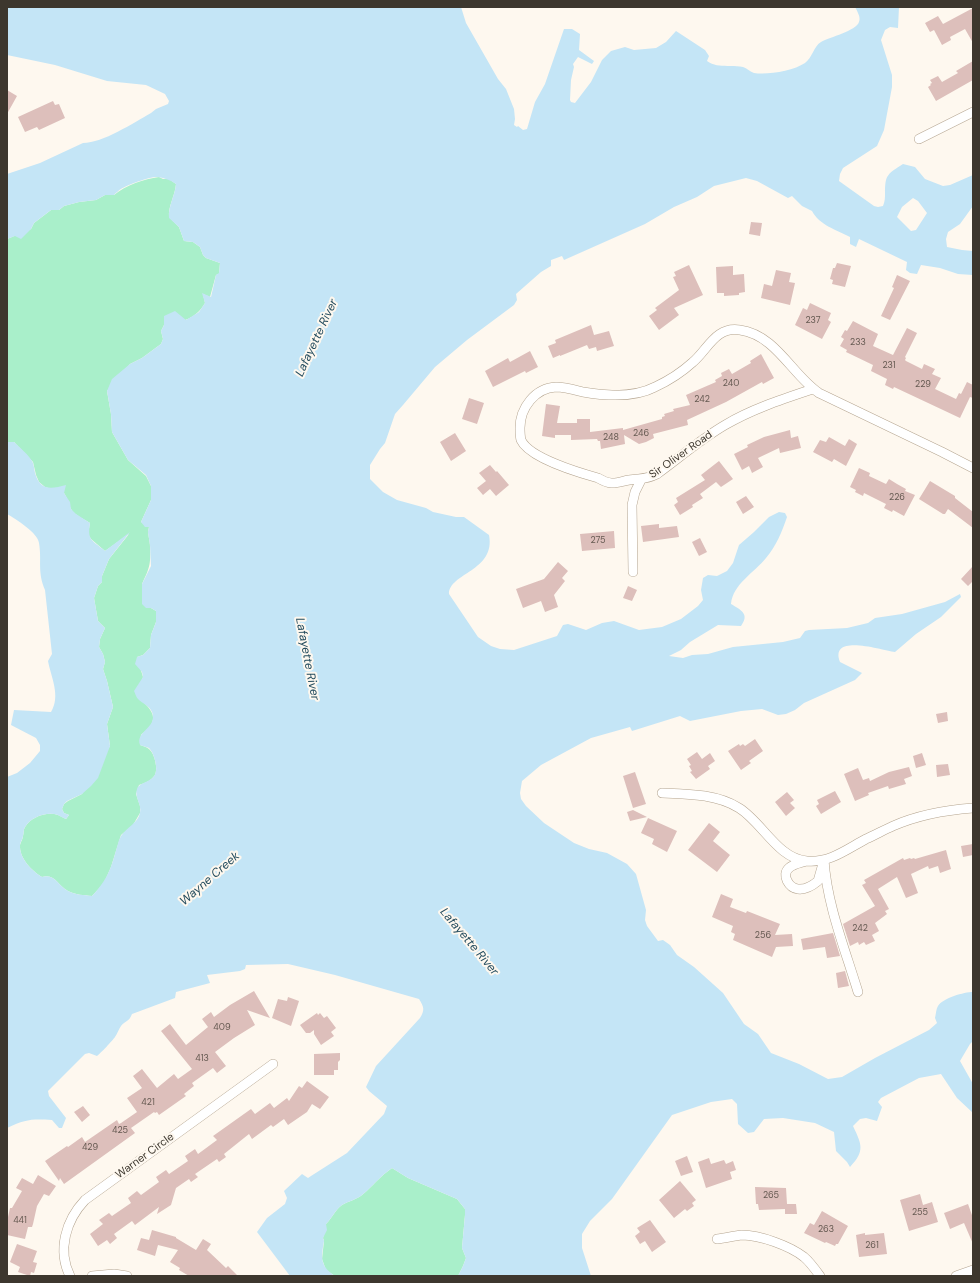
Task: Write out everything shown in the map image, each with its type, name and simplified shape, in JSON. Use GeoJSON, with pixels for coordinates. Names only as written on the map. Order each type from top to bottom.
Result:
{"type":"FeatureCollection","features":[{"type":"Feature","properties":{"kind":"street"},"geometry":{"type":"LineString","coordinates":[[919,139],[973,112]]}},
{"type":"Feature","properties":{"kind":"street","name":"Sir Oliver Road"},"geometry":{"type":"LineString","coordinates":[[813,389],[748,413],[730,422],[711,434],[658,474],[648,479],[630,480],[613,484],[604,482],[544,459],[523,445],[520,438],[520,422],[526,404],[546,389],[556,387],[608,395],[647,391],[667,381],[692,364],[716,336],[722,332],[740,330],[750,332],[762,338],[772,346],[804,381],[819,394],[935,448],[973,468]]}},
{"type":"Feature","properties":{"kind":"street"},"geometry":{"type":"LineString","coordinates":[[633,572],[632,505],[635,492],[641,480]]}},
{"type":"Feature","properties":{"kind":"street"},"geometry":{"type":"LineString","coordinates":[[662,793],[686,793],[709,797],[727,802],[740,808],[786,853],[806,861]]}},
{"type":"Feature","properties":{"kind":"street"},"geometry":{"type":"LineString","coordinates":[[824,860],[818,881],[809,888],[794,888],[787,880],[785,875],[790,867],[806,861],[824,860],[838,855],[866,839],[916,817],[973,808]]}},
{"type":"Feature","properties":{"kind":"street"},"geometry":{"type":"LineString","coordinates":[[824,860],[825,876],[832,908],[858,992]]}},
{"type":"Feature","properties":{"kind":"street","name":"Warner Circle"},"geometry":{"type":"LineString","coordinates":[[70,1276],[63,1248],[65,1235],[70,1220],[76,1209],[85,1200],[273,1064]]}},
{"type":"Feature","properties":{"kind":"street"},"geometry":{"type":"LineString","coordinates":[[717,1239],[742,1235],[773,1242],[793,1250],[804,1257],[820,1276]]}},
{"type":"Feature","properties":{"kind":"street"},"geometry":{"type":"LineString","coordinates":[[956,1276],[973,1270]]}},
{"type":"Feature","properties":{"kind":"street"},"geometry":{"type":"LineString","coordinates":[[92,1276],[114,1274],[127,1276]]}},
{"type":"Feature","properties":{"kind":"green space"},"geometry":{"type":"Polygon","coordinates":[[[159,177],[169,179],[176,184],[169,217],[179,227],[184,241],[193,242],[200,247],[206,258],[220,263],[219,274],[216,275],[210,297],[203,294],[205,303],[201,309],[188,319],[164,325],[161,331],[163,339],[161,344],[142,358],[130,364],[107,391],[112,432],[128,460],[146,476],[151,486],[151,500],[141,522],[149,527],[148,532],[150,544],[149,567],[142,584],[151,608],[156,611],[156,622],[151,635],[150,648],[143,655],[137,657],[143,677],[138,698],[147,706],[153,717],[153,721],[148,729],[141,735],[140,745],[151,751],[155,762],[156,772],[152,779],[139,785],[136,794],[140,806],[140,813],[133,825],[121,835],[111,867],[104,883],[92,896],[80,895],[65,889],[53,878],[46,876],[42,877],[30,868],[22,855],[20,845],[23,838],[24,829],[31,820],[44,814],[59,815],[66,819],[69,815],[64,813],[62,809],[64,804],[82,794],[110,746],[107,724],[113,707],[103,669],[105,662],[99,647],[100,639],[105,628],[98,621],[94,598],[98,586],[102,582],[102,576],[109,559],[129,534],[105,551],[91,539],[88,534],[90,523],[72,511],[64,493],[45,487],[39,482],[33,462],[14,442],[7,442],[7,239],[31,229],[34,223],[51,210],[59,210],[64,206],[79,202],[96,200],[105,195],[114,195],[135,183],[159,177]]]}},
{"type":"Feature","properties":{"kind":"green space"},"geometry":{"type":"Polygon","coordinates":[[[392,1168],[408,1178],[457,1199],[465,1209],[462,1248],[466,1258],[458,1276],[335,1276],[326,1270],[322,1259],[323,1238],[326,1224],[340,1207],[362,1195],[392,1168]]]}},
{"type":"Feature","properties":{"kind":"water"},"geometry":{"type":"Polygon","coordinates":[[[7,7],[461,7],[466,23],[498,79],[506,89],[514,109],[514,125],[523,130],[527,129],[535,102],[545,84],[564,29],[572,29],[580,34],[579,50],[594,61],[592,64],[578,57],[573,64],[574,67],[571,80],[570,100],[571,102],[575,103],[591,82],[602,60],[611,51],[625,47],[634,50],[656,48],[666,42],[676,31],[705,50],[709,56],[707,61],[711,63],[720,66],[743,67],[754,73],[773,73],[800,66],[805,63],[821,42],[848,31],[857,25],[860,18],[855,7],[899,7],[898,28],[890,27],[885,30],[881,40],[892,75],[892,87],[884,130],[877,146],[843,168],[839,181],[874,206],[878,207],[883,206],[884,204],[885,187],[888,175],[903,164],[915,167],[925,179],[943,186],[950,185],[973,175],[973,206],[960,224],[948,232],[946,239],[947,247],[973,251],[973,275],[958,274],[940,268],[921,265],[917,274],[910,273],[906,270],[907,262],[859,239],[856,247],[850,244],[850,237],[824,224],[812,211],[802,206],[792,196],[788,198],[757,181],[746,178],[714,186],[697,197],[674,207],[645,224],[564,260],[562,256],[551,260],[551,266],[541,272],[516,294],[517,300],[514,305],[467,340],[435,367],[395,414],[385,443],[370,465],[370,479],[383,492],[397,500],[426,508],[433,512],[456,517],[464,517],[489,535],[489,547],[486,556],[472,570],[456,581],[451,587],[449,594],[478,637],[491,646],[500,649],[514,650],[557,636],[563,625],[568,624],[586,630],[602,623],[614,621],[639,630],[662,627],[681,619],[698,606],[703,600],[701,590],[703,578],[708,575],[717,576],[727,571],[733,563],[739,545],[769,517],[779,512],[785,513],[787,517],[776,544],[766,558],[740,585],[733,597],[731,604],[741,610],[745,618],[741,626],[718,625],[690,642],[681,650],[669,656],[683,658],[692,655],[708,654],[733,647],[783,642],[800,638],[805,631],[847,628],[868,623],[875,618],[902,614],[945,602],[960,594],[961,597],[941,617],[916,634],[895,652],[858,645],[842,648],[839,653],[840,662],[862,673],[855,680],[804,703],[795,710],[786,714],[778,715],[762,709],[741,711],[690,721],[680,716],[632,731],[630,727],[591,738],[541,765],[522,781],[520,793],[521,799],[526,806],[544,823],[574,843],[589,849],[607,853],[627,864],[636,874],[646,910],[645,920],[647,926],[658,941],[663,940],[670,945],[677,955],[694,967],[723,993],[744,1024],[758,1034],[771,1053],[799,1064],[828,1079],[842,1077],[929,1030],[937,1023],[935,1018],[937,1007],[944,1000],[964,993],[973,992],[973,1041],[960,1061],[973,1084],[973,1113],[957,1098],[941,1074],[919,1078],[881,1098],[878,1102],[882,1107],[877,1121],[866,1118],[860,1119],[853,1126],[860,1143],[860,1152],[850,1167],[836,1151],[834,1132],[815,1123],[783,1118],[764,1119],[754,1132],[748,1133],[738,1124],[737,1104],[732,1099],[711,1102],[672,1115],[612,1199],[590,1221],[582,1234],[582,1248],[591,1276],[458,1276],[466,1258],[462,1248],[465,1209],[457,1199],[408,1178],[392,1168],[362,1195],[340,1207],[326,1224],[327,1230],[323,1238],[322,1257],[324,1265],[335,1276],[290,1276],[257,1232],[267,1218],[285,1204],[287,1198],[284,1191],[302,1174],[308,1178],[347,1153],[384,1114],[387,1106],[366,1087],[376,1066],[420,1018],[423,1013],[423,1008],[419,999],[335,975],[288,964],[246,965],[245,969],[240,971],[207,975],[210,983],[176,992],[175,998],[132,1014],[129,1020],[121,1026],[114,1039],[99,1055],[97,1056],[89,1053],[85,1054],[48,1091],[49,1096],[66,1118],[62,1128],[59,1128],[52,1120],[29,1120],[7,1128],[7,777],[17,773],[30,763],[40,751],[40,745],[36,738],[11,725],[14,710],[51,712],[54,706],[55,693],[48,661],[52,654],[45,590],[40,572],[38,539],[31,531],[7,514],[7,442],[14,442],[33,462],[37,479],[43,486],[51,488],[66,485],[64,493],[70,502],[71,509],[90,523],[90,537],[105,551],[130,532],[109,559],[102,576],[102,582],[98,586],[94,598],[98,621],[105,628],[100,639],[99,647],[105,662],[103,669],[113,707],[107,724],[110,746],[98,778],[82,794],[64,804],[62,809],[64,813],[69,815],[66,819],[54,814],[44,814],[31,820],[24,829],[23,837],[20,843],[20,850],[27,864],[42,877],[46,876],[53,878],[65,889],[71,892],[80,895],[92,896],[109,872],[121,836],[139,817],[140,807],[136,795],[137,789],[141,784],[153,778],[156,771],[155,759],[151,750],[140,745],[139,740],[152,722],[152,712],[148,706],[138,699],[134,691],[143,677],[142,672],[135,664],[137,657],[143,655],[150,648],[151,635],[156,622],[156,611],[151,608],[146,608],[142,604],[142,584],[151,566],[148,532],[149,527],[145,527],[141,522],[151,500],[151,486],[146,475],[128,460],[112,432],[107,391],[112,379],[130,364],[142,358],[161,344],[163,339],[161,331],[164,325],[164,316],[175,311],[186,320],[199,312],[205,303],[202,293],[211,297],[216,275],[219,273],[220,263],[206,258],[200,247],[193,242],[184,241],[179,227],[169,218],[176,184],[167,179],[158,177],[133,183],[120,189],[114,195],[105,195],[96,200],[64,206],[59,210],[51,210],[34,223],[31,229],[21,239],[15,236],[7,239],[7,174],[40,163],[83,143],[100,140],[118,132],[156,109],[168,104],[169,101],[165,94],[146,85],[107,81],[55,65],[7,55],[7,7]],[[913,198],[902,207],[897,217],[911,231],[916,230],[927,213],[918,201],[913,198]]]}},
{"type":"Feature","properties":{"kind":"building"},"geometry":{"type":"Polygon","coordinates":[[[973,8],[973,43],[965,29],[950,37],[951,40],[942,45],[934,30],[930,32],[925,23],[938,16],[943,24],[973,8]]]}},
{"type":"Feature","properties":{"kind":"building"},"geometry":{"type":"Polygon","coordinates":[[[973,61],[973,80],[936,101],[928,87],[932,83],[930,80],[938,76],[942,82],[958,73],[956,71],[973,61]]]}},
{"type":"Feature","properties":{"kind":"building"},"geometry":{"type":"Polygon","coordinates":[[[7,90],[17,96],[7,114],[7,90]]]}},
{"type":"Feature","properties":{"kind":"building"},"geometry":{"type":"Polygon","coordinates":[[[53,101],[55,105],[59,104],[65,118],[39,130],[37,127],[25,132],[18,117],[53,101]]]}},
{"type":"Feature","properties":{"kind":"building"},"geometry":{"type":"Polygon","coordinates":[[[751,222],[762,223],[760,236],[749,234],[751,222]]]}},
{"type":"Feature","properties":{"kind":"building"},"geometry":{"type":"Polygon","coordinates":[[[837,263],[851,266],[845,287],[832,284],[833,280],[830,279],[833,268],[835,268],[837,263]]]}},
{"type":"Feature","properties":{"kind":"building"},"geometry":{"type":"Polygon","coordinates":[[[689,265],[703,295],[674,308],[679,315],[659,330],[649,316],[657,310],[655,308],[679,290],[673,277],[676,276],[674,272],[689,265]]]}},
{"type":"Feature","properties":{"kind":"building"},"geometry":{"type":"Polygon","coordinates":[[[733,266],[733,275],[744,274],[745,292],[739,293],[739,295],[724,296],[724,293],[717,293],[716,267],[733,266]]]}},
{"type":"Feature","properties":{"kind":"building"},"geometry":{"type":"Polygon","coordinates":[[[776,270],[791,273],[789,282],[795,283],[790,305],[761,298],[764,284],[772,286],[776,270]]]}},
{"type":"Feature","properties":{"kind":"building"},"geometry":{"type":"Polygon","coordinates":[[[897,275],[910,281],[890,320],[881,316],[894,288],[892,287],[897,275]]]}},
{"type":"Feature","properties":{"kind":"building"},"geometry":{"type":"Polygon","coordinates":[[[810,303],[831,313],[828,320],[831,322],[822,339],[795,325],[803,308],[807,310],[810,303]]]}},
{"type":"Feature","properties":{"kind":"building"},"geometry":{"type":"Polygon","coordinates":[[[853,321],[878,334],[873,346],[893,355],[907,328],[917,333],[905,357],[905,360],[922,369],[924,364],[935,369],[932,374],[941,378],[935,389],[956,399],[959,393],[961,394],[967,382],[973,385],[973,398],[970,397],[960,418],[894,387],[893,389],[885,385],[887,379],[871,371],[873,365],[846,352],[847,350],[840,346],[844,339],[841,337],[853,321]]]}},
{"type":"Feature","properties":{"kind":"building"},"geometry":{"type":"Polygon","coordinates":[[[591,325],[594,335],[609,331],[614,346],[597,351],[596,347],[589,349],[587,345],[553,358],[548,346],[556,343],[555,340],[591,325]]]}},
{"type":"Feature","properties":{"kind":"building"},"geometry":{"type":"Polygon","coordinates":[[[530,351],[538,367],[526,373],[525,371],[493,387],[485,371],[508,358],[510,362],[530,351]]]}},
{"type":"Feature","properties":{"kind":"building"},"geometry":{"type":"Polygon","coordinates":[[[761,354],[774,378],[763,384],[762,382],[726,402],[687,420],[688,425],[653,434],[654,438],[646,442],[639,444],[624,435],[625,444],[601,449],[600,441],[597,439],[571,440],[571,435],[555,435],[555,438],[542,436],[546,404],[560,406],[557,423],[577,423],[577,419],[590,419],[590,432],[623,428],[623,430],[662,419],[662,417],[665,416],[664,414],[674,411],[673,409],[690,405],[686,395],[716,382],[715,380],[722,376],[721,373],[729,369],[732,374],[751,363],[750,361],[761,354]]]}},
{"type":"Feature","properties":{"kind":"building"},"geometry":{"type":"Polygon","coordinates":[[[469,398],[484,403],[477,424],[462,419],[469,398]]]}},
{"type":"Feature","properties":{"kind":"building"},"geometry":{"type":"Polygon","coordinates":[[[790,430],[791,438],[798,436],[801,448],[780,453],[779,448],[758,458],[763,467],[752,473],[749,466],[742,470],[734,454],[748,447],[747,445],[764,437],[790,430]]]}},
{"type":"Feature","properties":{"kind":"building"},"geometry":{"type":"Polygon","coordinates":[[[455,433],[466,451],[451,461],[440,442],[455,433]]]}},
{"type":"Feature","properties":{"kind":"building"},"geometry":{"type":"Polygon","coordinates":[[[829,437],[845,446],[849,439],[857,444],[846,466],[834,459],[832,462],[813,452],[820,440],[826,442],[829,437]]]}},
{"type":"Feature","properties":{"kind":"building"},"geometry":{"type":"Polygon","coordinates":[[[719,461],[733,479],[721,487],[716,482],[700,494],[703,498],[692,505],[693,507],[680,515],[674,505],[678,502],[676,498],[705,480],[701,475],[719,461]]]}},
{"type":"Feature","properties":{"kind":"building"},"geometry":{"type":"Polygon","coordinates":[[[490,465],[509,485],[496,496],[490,489],[483,495],[477,488],[486,481],[479,473],[490,465]]]}},
{"type":"Feature","properties":{"kind":"building"},"geometry":{"type":"Polygon","coordinates":[[[859,468],[870,473],[869,476],[886,484],[889,479],[906,489],[905,491],[915,495],[904,516],[893,510],[892,512],[884,508],[886,504],[864,493],[863,496],[855,492],[856,490],[850,487],[859,468]]]}},
{"type":"Feature","properties":{"kind":"building"},"geometry":{"type":"Polygon","coordinates":[[[930,481],[955,496],[955,498],[973,512],[973,528],[948,509],[945,514],[943,514],[919,499],[930,481]]]}},
{"type":"Feature","properties":{"kind":"building"},"geometry":{"type":"Polygon","coordinates":[[[746,496],[754,507],[743,514],[736,502],[746,496]]]}},
{"type":"Feature","properties":{"kind":"building"},"geometry":{"type":"Polygon","coordinates":[[[659,524],[659,528],[677,526],[679,537],[643,542],[641,526],[659,524]]]}},
{"type":"Feature","properties":{"kind":"building"},"geometry":{"type":"Polygon","coordinates":[[[614,531],[615,548],[582,551],[580,534],[614,531]]]}},
{"type":"Feature","properties":{"kind":"building"},"geometry":{"type":"Polygon","coordinates":[[[700,538],[707,552],[699,556],[692,542],[700,538]]]}},
{"type":"Feature","properties":{"kind":"building"},"geometry":{"type":"Polygon","coordinates":[[[558,562],[568,571],[562,578],[565,581],[554,595],[558,607],[545,612],[541,601],[523,608],[516,589],[544,579],[558,562]]]}},
{"type":"Feature","properties":{"kind":"building"},"geometry":{"type":"Polygon","coordinates":[[[973,566],[973,581],[968,586],[961,579],[973,566]]]}},
{"type":"Feature","properties":{"kind":"building"},"geometry":{"type":"Polygon","coordinates":[[[628,586],[637,590],[632,601],[623,598],[628,586]]]}},
{"type":"Feature","properties":{"kind":"building"},"geometry":{"type":"Polygon","coordinates":[[[947,712],[948,721],[938,723],[936,714],[947,712]]]}},
{"type":"Feature","properties":{"kind":"building"},"geometry":{"type":"Polygon","coordinates":[[[755,739],[763,751],[749,761],[751,763],[741,770],[728,751],[739,744],[740,746],[743,744],[745,746],[755,739]]]}},
{"type":"Feature","properties":{"kind":"building"},"geometry":{"type":"Polygon","coordinates":[[[697,752],[702,759],[710,753],[715,761],[708,766],[710,769],[696,779],[690,772],[692,771],[689,766],[691,765],[687,759],[697,752]]]}},
{"type":"Feature","properties":{"kind":"building"},"geometry":{"type":"Polygon","coordinates":[[[922,753],[926,765],[916,768],[913,756],[922,753]]]}},
{"type":"Feature","properties":{"kind":"building"},"geometry":{"type":"Polygon","coordinates":[[[948,764],[950,775],[937,777],[936,765],[948,764]]]}},
{"type":"Feature","properties":{"kind":"building"},"geometry":{"type":"Polygon","coordinates":[[[909,767],[912,776],[904,779],[906,784],[889,789],[888,786],[868,793],[869,795],[855,801],[844,774],[858,768],[863,780],[869,778],[870,781],[889,772],[909,767]]]}},
{"type":"Feature","properties":{"kind":"building"},"geometry":{"type":"Polygon","coordinates":[[[635,772],[646,804],[633,808],[623,776],[635,772]]]}},
{"type":"Feature","properties":{"kind":"building"},"geometry":{"type":"Polygon","coordinates":[[[835,791],[841,802],[821,814],[816,806],[819,804],[817,800],[835,791]]]}},
{"type":"Feature","properties":{"kind":"building"},"geometry":{"type":"Polygon","coordinates":[[[787,792],[794,800],[790,803],[795,808],[786,816],[775,802],[787,792]]]}},
{"type":"Feature","properties":{"kind":"building"},"geometry":{"type":"Polygon","coordinates":[[[633,810],[647,817],[630,821],[627,812],[633,810]]]}},
{"type":"Feature","properties":{"kind":"building"},"geometry":{"type":"Polygon","coordinates":[[[648,818],[677,831],[667,852],[652,844],[654,839],[641,833],[648,818]]]}},
{"type":"Feature","properties":{"kind":"building"},"geometry":{"type":"Polygon","coordinates":[[[709,823],[720,832],[713,841],[730,855],[717,872],[688,850],[709,823]]]}},
{"type":"Feature","properties":{"kind":"building"},"geometry":{"type":"Polygon","coordinates":[[[973,844],[973,855],[963,857],[961,846],[973,844]]]}},
{"type":"Feature","properties":{"kind":"building"},"geometry":{"type":"Polygon","coordinates":[[[946,850],[951,869],[940,873],[938,866],[929,869],[928,866],[911,874],[918,893],[906,898],[897,877],[878,889],[889,909],[885,911],[887,914],[875,923],[879,931],[872,935],[875,941],[866,945],[864,942],[859,945],[858,942],[850,946],[843,924],[875,906],[862,885],[866,883],[864,880],[903,858],[904,860],[910,858],[915,859],[946,850]]]}},
{"type":"Feature","properties":{"kind":"building"},"geometry":{"type":"Polygon","coordinates":[[[721,894],[733,899],[730,907],[746,913],[747,911],[780,924],[775,935],[792,934],[793,946],[776,947],[772,957],[733,940],[735,934],[731,932],[733,926],[712,917],[721,894]]]}},
{"type":"Feature","properties":{"kind":"building"},"geometry":{"type":"Polygon","coordinates":[[[833,933],[840,956],[827,958],[825,947],[803,950],[801,939],[833,933]]]}},
{"type":"Feature","properties":{"kind":"building"},"geometry":{"type":"Polygon","coordinates":[[[845,971],[849,986],[838,988],[836,973],[845,971]]]}},
{"type":"Feature","properties":{"kind":"building"},"geometry":{"type":"Polygon","coordinates":[[[254,991],[270,1018],[247,1010],[255,1025],[215,1052],[226,1066],[217,1073],[213,1068],[192,1083],[194,1086],[184,1094],[186,1096],[159,1115],[157,1112],[154,1112],[131,1128],[135,1133],[64,1184],[60,1178],[59,1181],[45,1161],[82,1137],[85,1142],[117,1120],[119,1124],[137,1112],[127,1098],[142,1088],[133,1076],[142,1069],[157,1088],[174,1074],[178,1079],[192,1069],[161,1031],[170,1024],[186,1045],[208,1027],[202,1019],[211,1012],[214,1017],[230,1005],[254,991]]]}},
{"type":"Feature","properties":{"kind":"building"},"geometry":{"type":"Polygon","coordinates":[[[288,997],[299,1001],[291,1026],[272,1018],[278,999],[287,1001],[288,997]]]}},
{"type":"Feature","properties":{"kind":"building"},"geometry":{"type":"Polygon","coordinates":[[[317,1013],[318,1015],[320,1013],[324,1018],[327,1016],[336,1028],[331,1032],[334,1036],[321,1045],[314,1034],[314,1030],[310,1033],[306,1033],[300,1025],[317,1013]]]}},
{"type":"Feature","properties":{"kind":"building"},"geometry":{"type":"Polygon","coordinates":[[[340,1053],[338,1070],[334,1070],[334,1075],[314,1075],[314,1054],[340,1053]]]}},
{"type":"Feature","properties":{"kind":"building"},"geometry":{"type":"Polygon","coordinates":[[[307,1081],[329,1097],[320,1109],[312,1104],[307,1112],[288,1125],[284,1119],[273,1127],[271,1125],[252,1139],[249,1134],[224,1154],[226,1157],[219,1162],[217,1159],[195,1174],[198,1177],[191,1182],[189,1179],[176,1188],[171,1205],[157,1214],[159,1207],[135,1225],[132,1221],[114,1234],[117,1238],[110,1244],[107,1240],[98,1246],[90,1234],[103,1224],[99,1220],[109,1213],[112,1216],[131,1203],[128,1198],[137,1191],[141,1195],[159,1182],[156,1177],[166,1170],[169,1174],[188,1161],[185,1156],[195,1149],[198,1154],[217,1140],[213,1136],[251,1109],[255,1114],[270,1103],[274,1108],[287,1098],[289,1101],[299,1086],[302,1088],[307,1081]]]}},
{"type":"Feature","properties":{"kind":"building"},"geometry":{"type":"Polygon","coordinates":[[[83,1106],[90,1115],[82,1122],[74,1112],[83,1106]]]}},
{"type":"Feature","properties":{"kind":"building"},"geometry":{"type":"Polygon","coordinates":[[[687,1156],[693,1172],[681,1176],[675,1161],[687,1156]]]}},
{"type":"Feature","properties":{"kind":"building"},"geometry":{"type":"Polygon","coordinates":[[[709,1158],[711,1164],[724,1160],[726,1164],[733,1161],[736,1170],[730,1172],[732,1179],[706,1188],[698,1162],[709,1158]]]}},
{"type":"Feature","properties":{"kind":"building"},"geometry":{"type":"Polygon","coordinates":[[[38,1175],[56,1186],[49,1196],[44,1194],[37,1206],[32,1227],[28,1227],[25,1239],[7,1235],[7,1217],[10,1208],[12,1208],[22,1191],[16,1188],[22,1178],[33,1184],[38,1175]]]}},
{"type":"Feature","properties":{"kind":"building"},"geometry":{"type":"Polygon","coordinates":[[[680,1181],[696,1200],[692,1203],[694,1206],[687,1211],[685,1209],[674,1218],[659,1200],[680,1181]]]}},
{"type":"Feature","properties":{"kind":"building"},"geometry":{"type":"Polygon","coordinates":[[[755,1187],[786,1188],[787,1204],[796,1204],[797,1214],[785,1214],[785,1209],[759,1210],[758,1204],[756,1204],[755,1187]]]}},
{"type":"Feature","properties":{"kind":"building"},"geometry":{"type":"Polygon","coordinates":[[[920,1194],[923,1205],[932,1202],[938,1222],[909,1231],[900,1200],[920,1194]]]}},
{"type":"Feature","properties":{"kind":"building"},"geometry":{"type":"Polygon","coordinates":[[[968,1204],[973,1218],[973,1244],[964,1223],[950,1229],[944,1213],[968,1204]]]}},
{"type":"Feature","properties":{"kind":"building"},"geometry":{"type":"Polygon","coordinates":[[[822,1211],[848,1226],[838,1244],[835,1246],[804,1233],[810,1223],[814,1225],[822,1211]]]}},
{"type":"Feature","properties":{"kind":"building"},"geometry":{"type":"Polygon","coordinates":[[[650,1220],[666,1242],[652,1252],[645,1241],[640,1244],[635,1236],[640,1232],[637,1228],[650,1220]]]}},
{"type":"Feature","properties":{"kind":"building"},"geometry":{"type":"Polygon","coordinates":[[[152,1230],[176,1237],[196,1250],[203,1239],[211,1244],[207,1250],[226,1268],[228,1266],[238,1276],[189,1276],[170,1262],[178,1250],[158,1245],[155,1256],[137,1250],[141,1238],[149,1240],[152,1230]]]}},
{"type":"Feature","properties":{"kind":"building"},"geometry":{"type":"Polygon","coordinates":[[[865,1233],[865,1235],[884,1233],[887,1254],[859,1257],[856,1235],[865,1233]]]}},
{"type":"Feature","properties":{"kind":"building"},"geometry":{"type":"Polygon","coordinates":[[[17,1244],[37,1251],[33,1262],[37,1263],[34,1273],[31,1272],[30,1276],[18,1272],[20,1267],[10,1262],[17,1244]]]}},
{"type":"Feature","properties":{"kind":"water label","name":"Lafayette River"},"geometry":{"type":"Point","coordinates":[317,338]}},
{"type":"Feature","properties":{"kind":"water label","name":"Lafayette River"},"geometry":{"type":"Point","coordinates":[307,659]}},
{"type":"Feature","properties":{"kind":"water label","name":"Wayne Creek"},"geometry":{"type":"Point","coordinates":[210,879]}},
{"type":"Feature","properties":{"kind":"water label","name":"Lafayette River"},"geometry":{"type":"Point","coordinates":[469,942]}}]}
